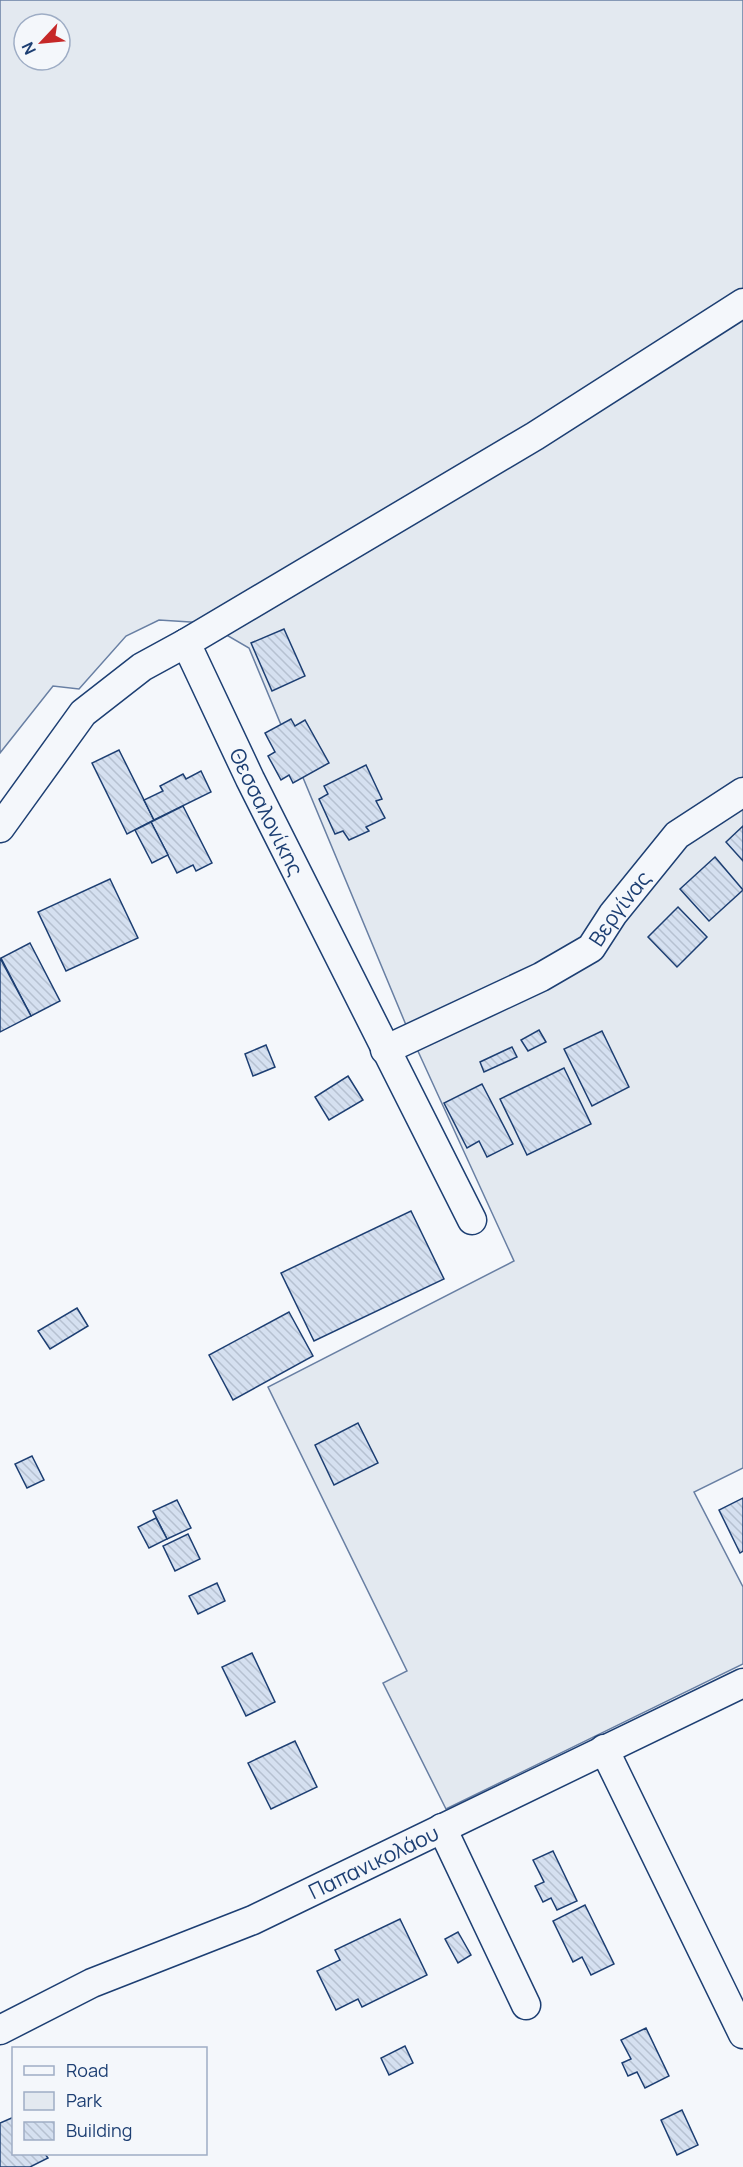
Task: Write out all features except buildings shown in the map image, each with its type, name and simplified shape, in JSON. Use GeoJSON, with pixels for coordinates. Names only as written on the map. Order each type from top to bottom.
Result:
{"type":"FeatureCollection","features":[{"type":"Feature","properties":{"kind":"street"},"geometry":{"type":"LineString","coordinates":[[0,828],[83,713],[142,667],[535,436],[743,303]]}},
{"type":"Feature","properties":{"kind":"street","name":"Θεσσαλονίκης"},"geometry":{"type":"LineString","coordinates":[[186,643],[224,726],[472,1220]]}},
{"type":"Feature","properties":{"kind":"street","name":"Βεργίνας"},"geometry":{"type":"LineString","coordinates":[[385,1050],[541,977],[591,948],[613,914],[677,835],[743,792]]}},
{"type":"Feature","properties":{"kind":"street","name":"Παπανικολάου"},"geometry":{"type":"LineString","coordinates":[[0,2030],[92,1983],[253,1920],[743,1683]]}},
{"type":"Feature","properties":{"kind":"street"},"geometry":{"type":"LineString","coordinates":[[604,1749],[743,2034]]}},
{"type":"Feature","properties":{"kind":"street"},"geometry":{"type":"LineString","coordinates":[[442,1828],[526,2005]]}},
{"type":"Feature","properties":{"kind":"green space"},"geometry":{"type":"Polygon","coordinates":[[[0,0],[743,0],[743,1468],[694,1492],[743,1587],[743,1664],[446,1809],[383,1683],[407,1671],[268,1387],[514,1261],[406,1025],[249,648],[206,623],[159,620],[126,636],[79,689],[53,686],[0,753],[0,0]]]}}]}
